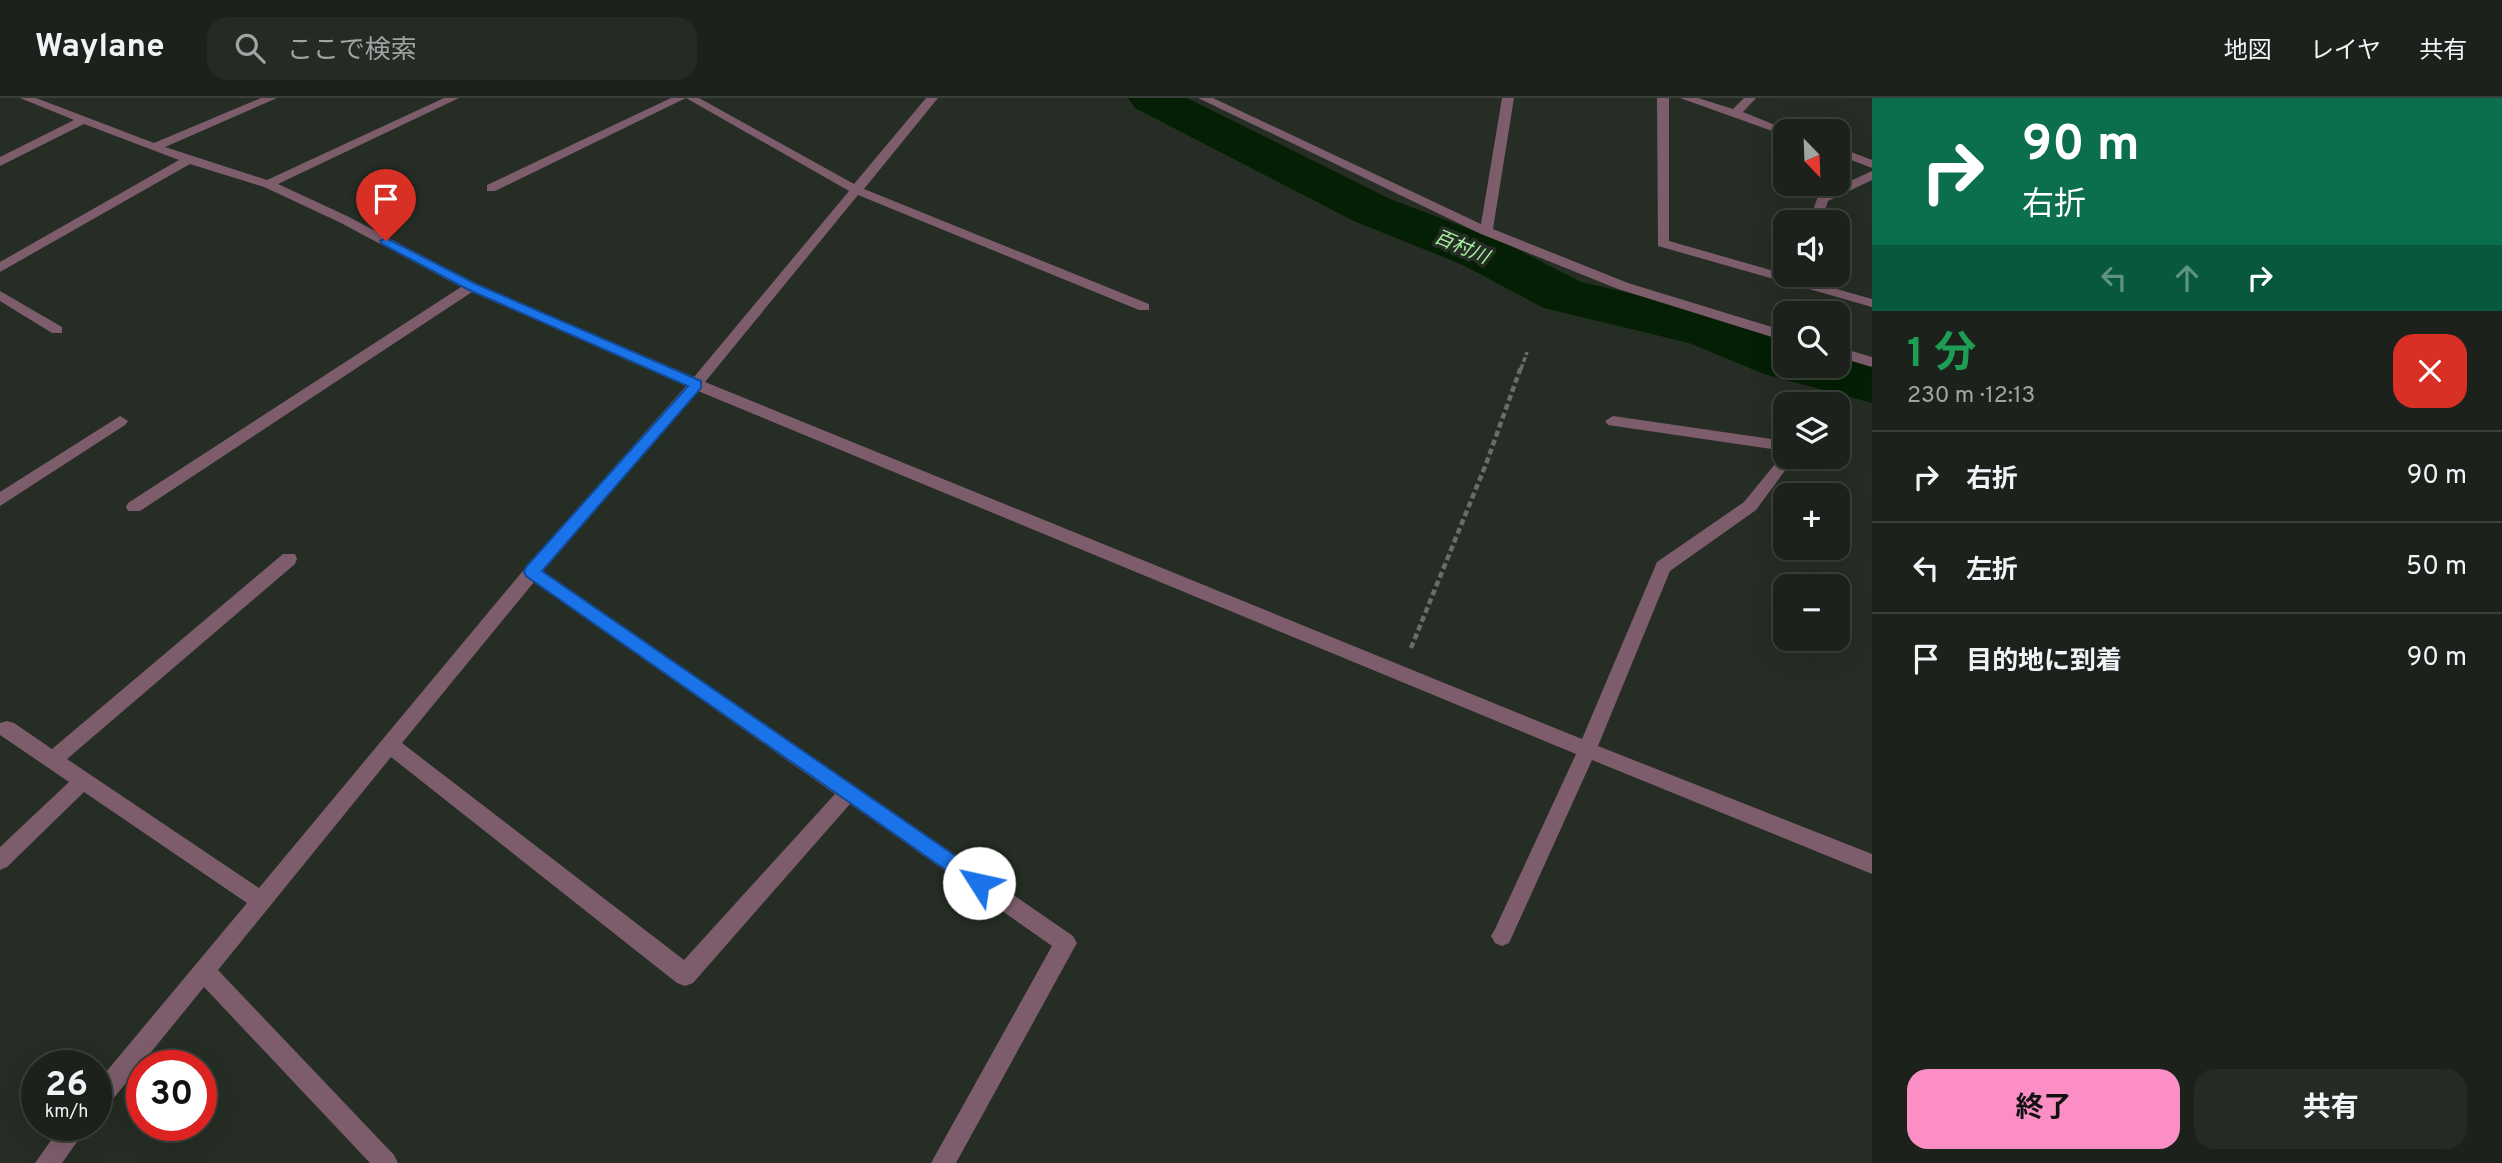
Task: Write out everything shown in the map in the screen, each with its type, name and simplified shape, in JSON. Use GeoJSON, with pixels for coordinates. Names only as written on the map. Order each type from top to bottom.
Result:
{"type":"FeatureCollection","features":[{"type":"Feature","properties":{"kind":"street"},"geometry":{"type":"LineString","coordinates":[[26,98],[190,160],[268,184],[343,219],[471,287],[696,384],[1400,675],[1872,864]]}},
{"type":"Feature","properties":{"kind":"street"},"geometry":{"type":"LineString","coordinates":[[154,147],[271,98]]}},
{"type":"Feature","properties":{"kind":"street"},"geometry":{"type":"LineString","coordinates":[[268,184],[453,98]]}},
{"type":"Feature","properties":{"kind":"street"},"geometry":{"type":"LineString","coordinates":[[491,188],[680,98]]}},
{"type":"Feature","properties":{"kind":"street"},"geometry":{"type":"LineString","coordinates":[[691,98],[856,190],[1144,307]]}},
{"type":"Feature","properties":{"kind":"street"},"geometry":{"type":"LineString","coordinates":[[112,1083],[532,572],[696,384],[932,98]]}},
{"type":"Feature","properties":{"kind":"street"},"geometry":{"type":"LineString","coordinates":[[1203,98],[1486,231],[1623,286],[1773,332]]}},
{"type":"Feature","properties":{"kind":"street"},"geometry":{"type":"LineString","coordinates":[[1486,231],[1507,98]]}},
{"type":"Feature","properties":{"kind":"street"},"geometry":{"type":"LineString","coordinates":[[1663,98],[1663,243],[1773,272]]}},
{"type":"Feature","properties":{"kind":"street"},"geometry":{"type":"LineString","coordinates":[[1686,98],[1773,127]]}},
{"type":"Feature","properties":{"kind":"street"},"geometry":{"type":"LineString","coordinates":[[1735,113],[1749,98]]}},
{"type":"Feature","properties":{"kind":"street"},"geometry":{"type":"LineString","coordinates":[[0,162],[83,120]]}},
{"type":"Feature","properties":{"kind":"street"},"geometry":{"type":"LineString","coordinates":[[1850,156],[1872,164]]}},
{"type":"Feature","properties":{"kind":"street"},"geometry":{"type":"LineString","coordinates":[[0,268],[190,160]]}},
{"type":"Feature","properties":{"kind":"street"},"geometry":{"type":"LineString","coordinates":[[1819,210],[1822,199],[1872,176]]}},
{"type":"Feature","properties":{"kind":"street"},"geometry":{"type":"LineString","coordinates":[[134,507],[471,287]]}},
{"type":"Feature","properties":{"kind":"street"},"geometry":{"type":"LineString","coordinates":[[1824,287],[1872,303]]}},
{"type":"Feature","properties":{"kind":"street"},"geometry":{"type":"LineString","coordinates":[[0,295],[57,330]]}},
{"type":"Feature","properties":{"kind":"street"},"geometry":{"type":"LineString","coordinates":[[1850,356],[1872,362]]}},
{"type":"Feature","properties":{"kind":"street"},"geometry":{"type":"LineString","coordinates":[[0,500],[120,421]]}},
{"type":"Feature","properties":{"kind":"street"},"geometry":{"type":"LineString","coordinates":[[1613,421],[1773,444]]}},
{"type":"Feature","properties":{"kind":"street"},"geometry":{"type":"LineString","coordinates":[[1502,936],[1587,750],[1663,567],[1750,506],[1778,469]]}},
{"type":"Feature","properties":{"kind":"street"},"geometry":{"type":"LineString","coordinates":[[52,760],[289,559]]}},
{"type":"Feature","properties":{"kind":"street"},"geometry":{"type":"LineString","coordinates":[[532,572],[1066,943],[943,1163]]}},
{"type":"Feature","properties":{"kind":"street"},"geometry":{"type":"LineString","coordinates":[[8,729],[261,901]]}},
{"type":"Feature","properties":{"kind":"street"},"geometry":{"type":"LineString","coordinates":[[390,745],[685,975],[849,792]]}},
{"type":"Feature","properties":{"kind":"street"},"geometry":{"type":"LineString","coordinates":[[0,860],[83,781]]}},
{"type":"Feature","properties":{"kind":"street"},"geometry":{"type":"LineString","coordinates":[[204,971],[386,1163]]}},
{"type":"Feature","properties":{"kind":"street"},"geometry":{"type":"LineString","coordinates":[[47,1163],[65,1141]]}},
{"type":"Feature","properties":{"kind":"path"},"geometry":{"type":"LineString","coordinates":[[1400,675],[1486,464],[1527,352]]}},
{"type":"Feature","properties":{"kind":"waterway","name":"百村川"},"geometry":{"type":"LineString","coordinates":[[1151,98],[1372,210],[1482,253],[1564,296],[1705,328],[1773,355]]}},
{"type":"Feature","properties":{"kind":"waterway","name":"百村川"},"geometry":{"type":"LineString","coordinates":[[1850,377],[1872,383]]}},
{"type":"Feature","properties":{"kind":"route"},"geometry":{"type":"LineString","coordinates":[[386,241],[471,287],[696,384],[532,572],[979,883]]}}]}
